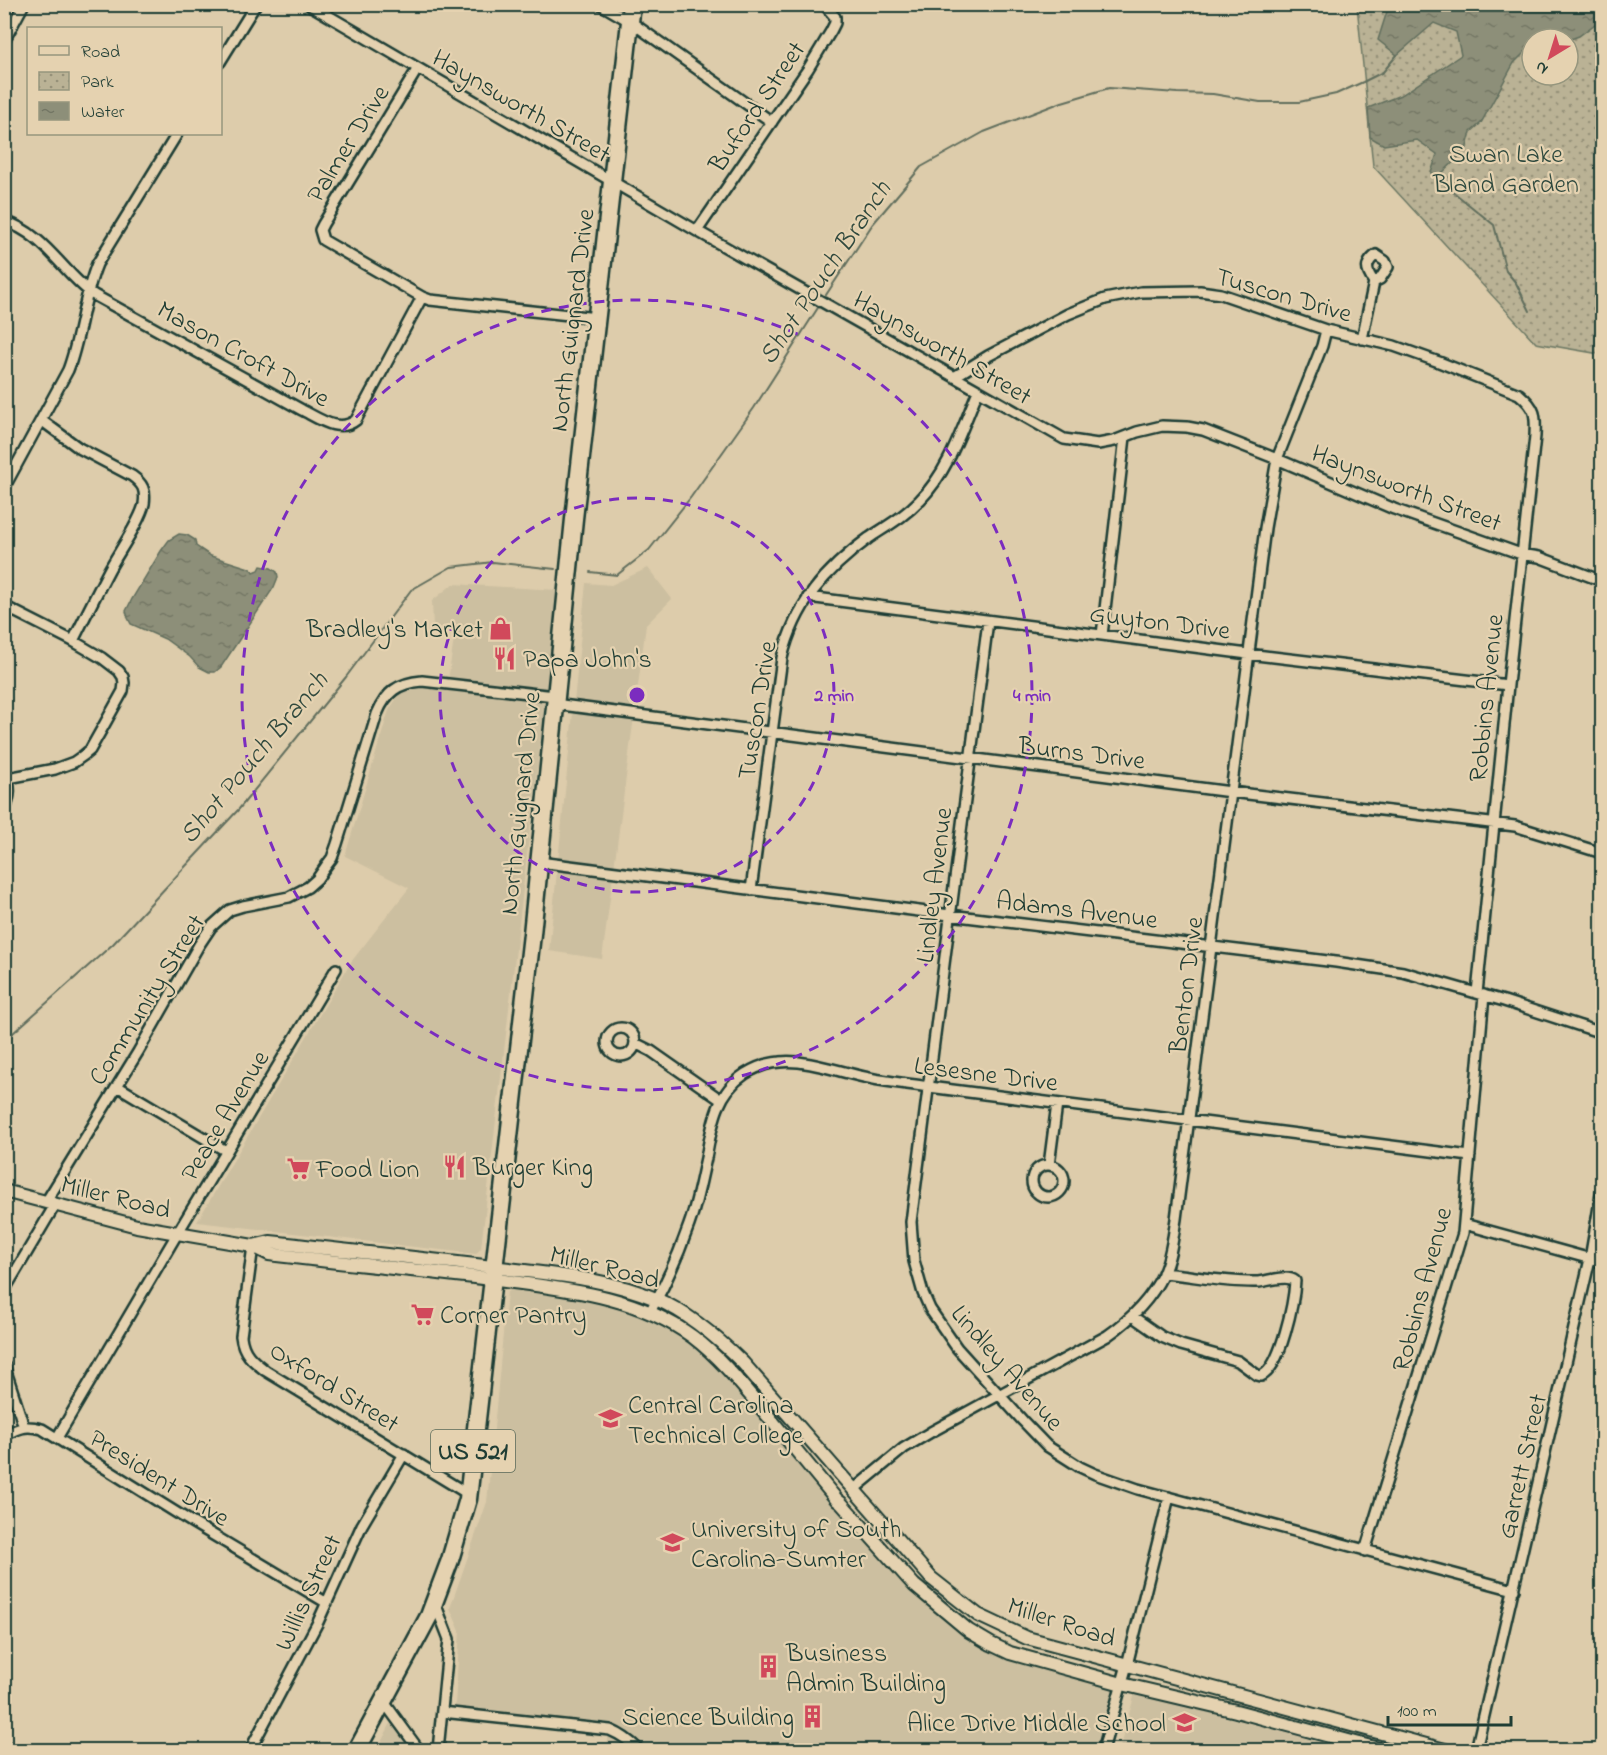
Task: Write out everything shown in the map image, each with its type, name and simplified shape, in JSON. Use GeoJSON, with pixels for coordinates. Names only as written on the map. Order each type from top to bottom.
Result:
{"type":"FeatureCollection","features":[{"type":"Feature","properties":{"kind":"highway","name":"North Guignard Drive"},"geometry":{"type":"LineString","coordinates":[[432,1609],[451,1557],[468,1494],[632,4]]}},
{"type":"Feature","properties":{"kind":"highway","name":"US 521"},"geometry":{"type":"LineString","coordinates":[[357,1750],[432,1609]]}},
{"type":"Feature","properties":{"kind":"street"},"geometry":{"type":"LineString","coordinates":[[4,41],[8,27],[24,4]]}},
{"type":"Feature","properties":{"kind":"street"},"geometry":{"type":"LineString","coordinates":[[222,59],[256,4]]}},
{"type":"Feature","properties":{"kind":"street","name":"Haynsworth Street"},"geometry":{"type":"LineString","coordinates":[[308,4],[697,231],[1064,439],[1098,444],[1162,426],[1203,430],[1394,509],[1521,554],[1539,557],[1602,581]]}},
{"type":"Feature","properties":{"kind":"street"},"geometry":{"type":"LineString","coordinates":[[600,4],[630,22],[772,122]]}},
{"type":"Feature","properties":{"kind":"street","name":"Buford Street"},"geometry":{"type":"LineString","coordinates":[[697,231],[808,69],[835,23],[835,17],[824,4]]}},
{"type":"Feature","properties":{"kind":"street","name":"Palmer Drive"},"geometry":{"type":"LineString","coordinates":[[418,69],[320,230],[323,240],[430,300],[597,318]]}},
{"type":"Feature","properties":{"kind":"street"},"geometry":{"type":"LineString","coordinates":[[4,488],[68,370],[97,264],[176,135]]}},
{"type":"Feature","properties":{"kind":"street","name":"Mason Croft Drive"},"geometry":{"type":"LineString","coordinates":[[4,221],[14,224],[51,250],[88,291],[302,411],[334,425],[341,426],[356,420],[422,297]]}},
{"type":"Feature","properties":{"kind":"street"},"geometry":{"type":"LineString","coordinates":[[1362,339],[1374,282]]}},
{"type":"Feature","properties":{"kind":"street","name":"Tuscon Drive"},"geometry":{"type":"LineString","coordinates":[[954,377],[988,356],[1068,314],[1105,299],[1141,292],[1200,291],[1221,294],[1326,330],[1394,346],[1519,394],[1533,409]]}},
{"type":"Feature","properties":{"kind":"street","name":"Benton Drive"},"geometry":{"type":"LineString","coordinates":[[853,1490],[904,1448],[1119,1328],[1148,1298],[1163,1273],[1172,1242],[1264,528],[1277,459],[1322,346],[1326,330]]}},
{"type":"Feature","properties":{"kind":"street","name":"Tuscon Drive"},"geometry":{"type":"LineString","coordinates":[[751,890],[780,669],[786,643],[795,621],[817,585],[871,537],[898,520],[929,490],[945,465],[978,391]]}},
{"type":"Feature","properties":{"kind":"street","name":"Robbins Avenue"},"geometry":{"type":"LineString","coordinates":[[1365,1551],[1464,1224],[1494,824],[1535,436],[1536,415],[1533,409]]}},
{"type":"Feature","properties":{"kind":"street"},"geometry":{"type":"LineString","coordinates":[[41,420],[78,448],[132,476],[144,488],[141,514],[73,641]]}},
{"type":"Feature","properties":{"kind":"street"},"geometry":{"type":"LineString","coordinates":[[1102,635],[1125,437]]}},
{"type":"Feature","properties":{"kind":"street","name":"Guyton Drive"},"geometry":{"type":"LineString","coordinates":[[808,597],[1508,685]]}},
{"type":"Feature","properties":{"kind":"street"},"geometry":{"type":"LineString","coordinates":[[4,606],[102,658],[123,677],[123,691],[90,750],[79,759],[55,769],[6,775],[10,793],[4,812]]}},
{"type":"Feature","properties":{"kind":"street","name":"Lindley Avenue"},"geometry":{"type":"LineString","coordinates":[[988,621],[911,1221],[914,1261],[930,1310],[945,1333],[1023,1421],[1047,1446],[1080,1467],[1111,1480],[1169,1497],[1514,1590]]}},
{"type":"Feature","properties":{"kind":"street","name":"Community Street"},"geometry":{"type":"LineString","coordinates":[[4,1291],[51,1203],[199,945],[219,919],[230,910],[283,898],[302,891],[317,879],[332,858],[377,714],[388,694],[401,685],[422,681],[555,700]]}},
{"type":"Feature","properties":{"kind":"street","name":"Burns Drive"},"geometry":{"type":"LineString","coordinates":[[555,700],[771,733],[1515,826],[1602,853]]}},
{"type":"Feature","properties":{"kind":"street","name":"Adams Avenue"},"geometry":{"type":"LineString","coordinates":[[539,862],[1402,972],[1602,1033]]}},
{"type":"Feature","properties":{"kind":"street","name":"Peace Avenue"},"geometry":{"type":"LineString","coordinates":[[57,1438],[336,969]]}},
{"type":"Feature","properties":{"kind":"street"},"geometry":{"type":"LineString","coordinates":[[635,1043],[651,1051],[721,1100]]}},
{"type":"Feature","properties":{"kind":"street","name":"Lesesne Drive"},"geometry":{"type":"LineString","coordinates":[[650,1312],[689,1224],[712,1126],[721,1100],[729,1087],[742,1076],[757,1067],[779,1062],[803,1063],[871,1078],[928,1087],[1470,1156]]}},
{"type":"Feature","properties":{"kind":"street"},"geometry":{"type":"LineString","coordinates":[[117,1086],[226,1151]]}},
{"type":"Feature","properties":{"kind":"street"},"geometry":{"type":"LineString","coordinates":[[1049,1165],[1057,1104]]}},
{"type":"Feature","properties":{"kind":"street","name":"Garrett Street"},"geometry":{"type":"LineString","coordinates":[[1476,1750],[1590,1259],[1602,1189]]}},
{"type":"Feature","properties":{"kind":"street","name":"Miller Road"},"geometry":{"type":"LineString","coordinates":[[4,1191],[137,1226],[177,1234],[253,1246],[270,1242],[494,1273],[584,1279],[657,1299],[699,1324],[725,1345],[931,1578],[978,1615],[1027,1638],[1445,1750]]}},
{"type":"Feature","properties":{"kind":"street"},"geometry":{"type":"LineString","coordinates":[[1464,1224],[1602,1262]]}},
{"type":"Feature","properties":{"kind":"street","name":"Oxford Street"},"geometry":{"type":"LineString","coordinates":[[253,1246],[241,1336],[244,1350],[266,1371],[404,1454]]}},
{"type":"Feature","properties":{"kind":"street","name":"Miller Road"},"geometry":{"type":"LineString","coordinates":[[494,1273],[623,1302],[650,1312],[691,1336],[734,1375],[837,1500],[914,1585],[969,1631],[991,1644],[1010,1653],[1122,1684],[1236,1711],[1382,1750]]}},
{"type":"Feature","properties":{"kind":"street"},"geometry":{"type":"LineString","coordinates":[[1132,1316],[1162,1337],[1181,1345],[1238,1361],[1257,1375],[1262,1376],[1270,1370],[1276,1360],[1294,1297],[1295,1281],[1292,1278],[1240,1282],[1163,1273]]}},
{"type":"Feature","properties":{"kind":"street"},"geometry":{"type":"LineString","coordinates":[[4,1365],[24,1427],[4,1436]]}},
{"type":"Feature","properties":{"kind":"street","name":"President Drive"},"geometry":{"type":"LineString","coordinates":[[24,1427],[42,1429],[327,1603]]}},
{"type":"Feature","properties":{"kind":"street"},"geometry":{"type":"LineString","coordinates":[[404,1454],[468,1494]]}},
{"type":"Feature","properties":{"kind":"street","name":"Willis Street"},"geometry":{"type":"LineString","coordinates":[[250,1750],[327,1603],[362,1525],[404,1454]]}},
{"type":"Feature","properties":{"kind":"street"},"geometry":{"type":"LineString","coordinates":[[1103,1750],[1169,1497]]}},
{"type":"Feature","properties":{"kind":"street"},"geometry":{"type":"LineString","coordinates":[[432,1609],[449,1639],[438,1750]]}},
{"type":"Feature","properties":{"kind":"street"},"geometry":{"type":"LineString","coordinates":[[384,1702],[419,1750]]}},
{"type":"Feature","properties":{"kind":"street"},"geometry":{"type":"LineString","coordinates":[[442,1712],[610,1730],[621,1734],[639,1750]]}},
{"type":"Feature","properties":{"kind":"street"},"geometry":{"type":"LineString","coordinates":[[4,1747],[11,1750]]}},
{"type":"Feature","properties":{"kind":"shaded area"},"geometry":{"type":"Polygon","coordinates":[[[648,568],[672,599],[646,625],[602,959],[549,951],[586,583],[611,585],[648,568]]]}},
{"type":"Feature","properties":{"kind":"shaded area"},"geometry":{"type":"Polygon","coordinates":[[[453,584],[558,590],[481,1248],[476,1254],[197,1222],[351,962],[409,888],[345,856],[389,710],[401,692],[422,687],[447,688],[455,631],[433,628],[432,601],[453,584]]]}},
{"type":"Feature","properties":{"kind":"shaded area","name":"University of South Carolina-Sumter"},"geometry":{"type":"Polygon","coordinates":[[[513,1289],[595,1300],[649,1319],[676,1333],[703,1353],[731,1380],[841,1506],[974,1636],[1122,1684],[1100,1750],[607,1750],[608,1736],[454,1719],[460,1631],[450,1608],[487,1502],[507,1292],[513,1289]]]}},
{"type":"Feature","properties":{"kind":"shaded area","name":"Alice Drive Middle School"},"geometry":{"type":"Polygon","coordinates":[[[1135,1693],[1349,1750],[1119,1750],[1135,1693]]]}},
{"type":"Feature","properties":{"kind":"shaded area"},"geometry":{"type":"Polygon","coordinates":[[[392,1721],[416,1750],[377,1750],[392,1721]]]}},
{"type":"Feature","properties":{"kind":"green space","name":"Swan Lake Bland Garden"},"geometry":{"type":"Polygon","coordinates":[[[1357,5],[1602,5],[1602,330],[1600,354],[1536,343],[1373,166],[1357,5]]]}},
{"type":"Feature","properties":{"kind":"water"},"geometry":{"type":"Polygon","coordinates":[[[1602,4],[1599,21],[1580,35],[1580,27],[1520,27],[1520,57],[1514,63],[1481,123],[1471,132],[1466,150],[1440,175],[1431,173],[1437,154],[1417,140],[1384,145],[1370,137],[1368,108],[1403,94],[1461,55],[1456,32],[1434,23],[1397,55],[1378,40],[1389,5],[1602,4]]]}},
{"type":"Feature","properties":{"kind":"water"},"geometry":{"type":"Polygon","coordinates":[[[179,534],[187,535],[195,540],[196,546],[211,556],[249,568],[254,572],[261,566],[277,572],[278,577],[274,587],[221,667],[215,672],[199,667],[190,657],[165,639],[131,624],[126,611],[161,551],[169,540],[179,534]]]}},
{"type":"Feature","properties":{"kind":"waterway","name":"Shot Pouch Branch"},"geometry":{"type":"LineString","coordinates":[[824,298],[872,225],[921,167],[984,132],[1062,102],[1109,88],[1213,94],[1260,102],[1299,102],[1336,94],[1363,82],[1383,72],[1397,55]]}},
{"type":"Feature","properties":{"kind":"waterway"},"geometry":{"type":"LineString","coordinates":[[1440,175],[1446,186],[1494,225],[1506,271],[1516,283],[1530,311]]}},
{"type":"Feature","properties":{"kind":"waterway","name":"Shot Pouch Branch"},"geometry":{"type":"LineString","coordinates":[[590,572],[617,575],[649,550],[691,497],[754,408],[821,303]]}},
{"type":"Feature","properties":{"kind":"waterway","name":"Shot Pouch Branch"},"geometry":{"type":"LineString","coordinates":[[4,1041],[113,944],[239,809],[346,677],[411,590],[451,567],[493,562],[555,569]]}},
{"type":"Feature","properties":{"kind":"place","name":"Bradley's Market"},"geometry":{"type":"Point","coordinates":[501,628]}},
{"type":"Feature","properties":{"kind":"place","name":"Papa John's"},"geometry":{"type":"Point","coordinates":[505,658]}},
{"type":"Feature","properties":{"kind":"place","name":"Burger King"},"geometry":{"type":"Point","coordinates":[455,1166]}},
{"type":"Feature","properties":{"kind":"place","name":"Food Lion"},"geometry":{"type":"Point","coordinates":[298,1168]}},
{"type":"Feature","properties":{"kind":"place","name":"Corner Pantry"},"geometry":{"type":"Point","coordinates":[422,1314]}},
{"type":"Feature","properties":{"kind":"place","name":"Central Carolina Technical College"},"geometry":{"type":"Point","coordinates":[610,1419]}},
{"type":"Feature","properties":{"kind":"place","name":"University of South Carolina-Sumter"},"geometry":{"type":"Point","coordinates":[673,1543]}},
{"type":"Feature","properties":{"kind":"place","name":"Business Admin Building"},"geometry":{"type":"Point","coordinates":[768,1667]}},
{"type":"Feature","properties":{"kind":"place","name":"Science Building"},"geometry":{"type":"Point","coordinates":[812,1716]}},
{"type":"Feature","properties":{"kind":"place","name":"Alice Drive Middle School"},"geometry":{"type":"Point","coordinates":[1184,1722]}}]}
